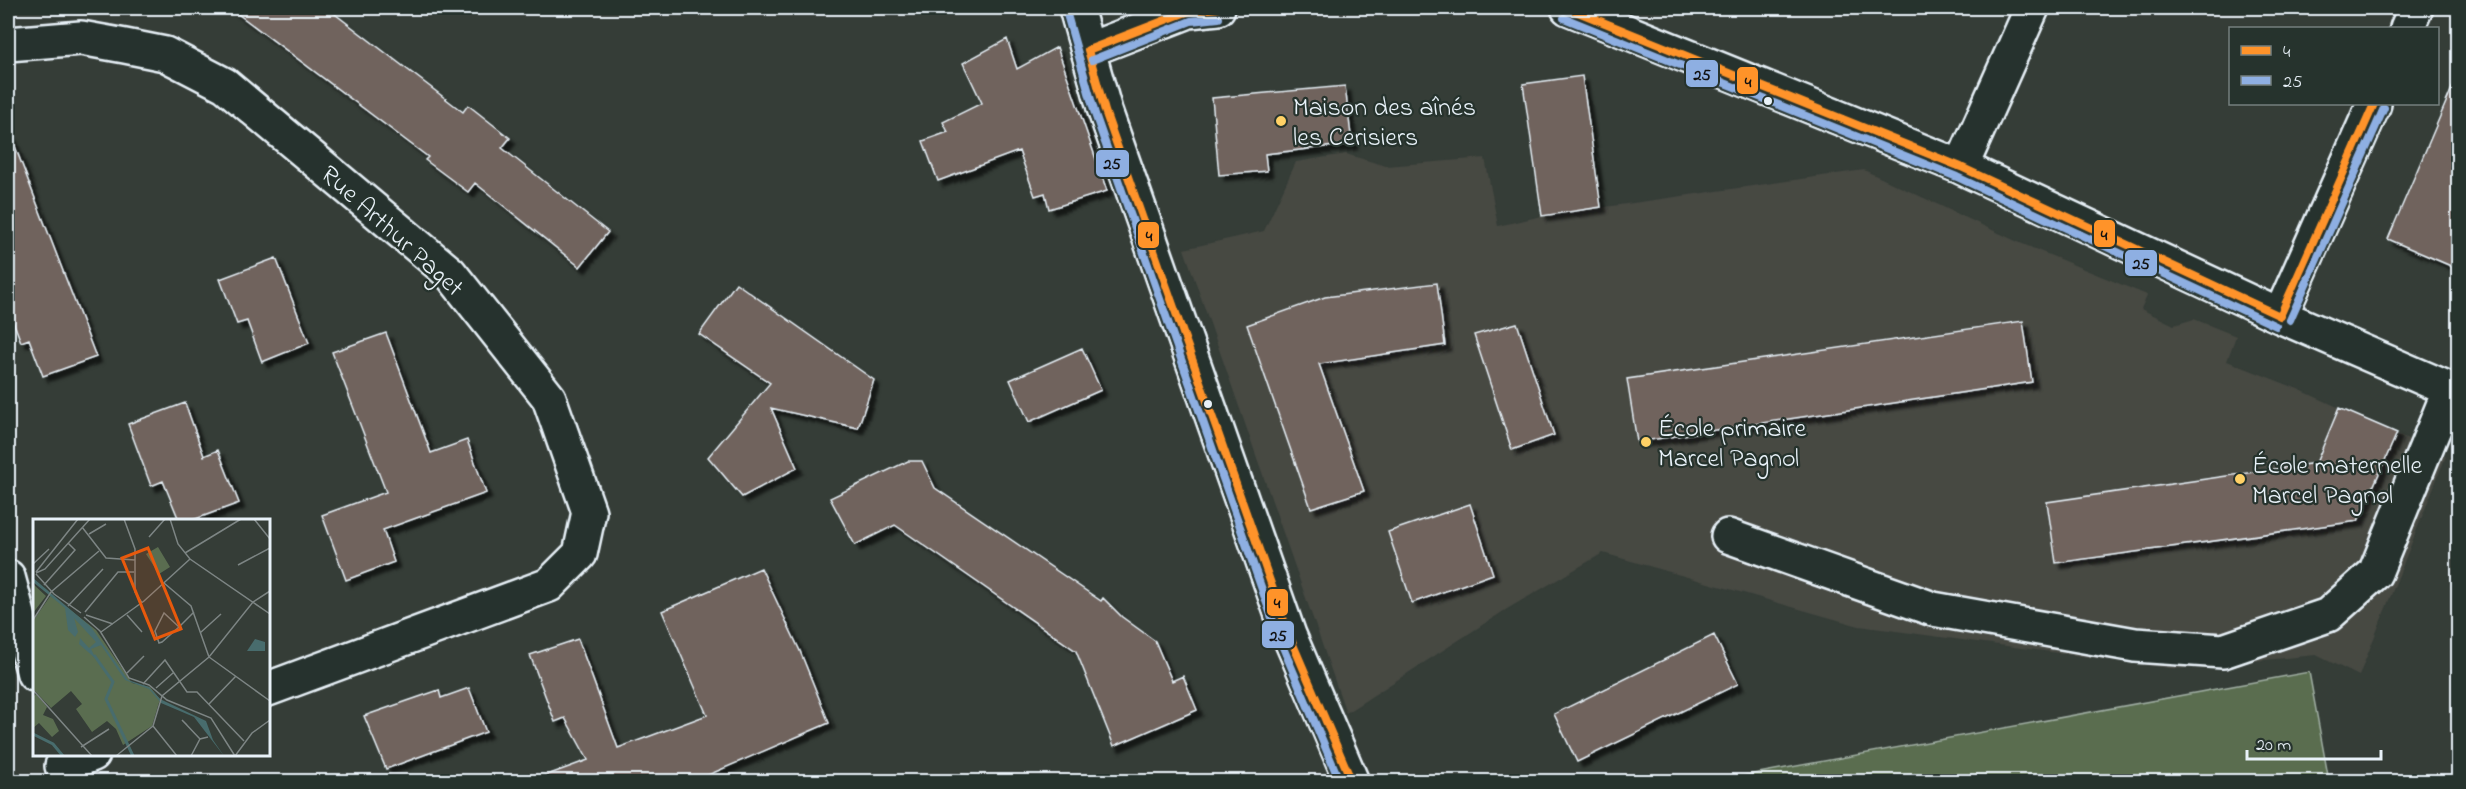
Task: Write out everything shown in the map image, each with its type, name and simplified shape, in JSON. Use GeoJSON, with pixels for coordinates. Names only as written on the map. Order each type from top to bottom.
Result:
{"type":"FeatureCollection","features":[{"type":"Feature","properties":{"kind":"street"},"geometry":{"type":"LineString","coordinates":[[1076,8],[1105,111],[1286,624],[1352,782]]}},
{"type":"Feature","properties":{"kind":"street"},"geometry":{"type":"LineString","coordinates":[[1088,50],[1189,11],[1218,8]]}},
{"type":"Feature","properties":{"kind":"street"},"geometry":{"type":"LineString","coordinates":[[1568,8],[1961,167],[2280,316],[2454,391],[2375,573],[2328,615],[2223,651],[2135,645],[1934,609],[1728,536]]}},
{"type":"Feature","properties":{"kind":"street"},"geometry":{"type":"LineString","coordinates":[[1961,167],[2032,8]]}},
{"type":"Feature","properties":{"kind":"street"},"geometry":{"type":"LineString","coordinates":[[2407,27],[2416,8]]}},
{"type":"Feature","properties":{"kind":"street","name":"Rue Arthur Paget"},"geometry":{"type":"LineString","coordinates":[[8,44],[81,38],[114,44],[165,54],[225,85],[450,273],[549,398],[589,512],[580,554],[549,585],[270,688]]}},
{"type":"Feature","properties":{"kind":"street"},"geometry":{"type":"LineString","coordinates":[[2280,316],[2374,105]]}},
{"type":"Feature","properties":{"kind":"street"},"geometry":{"type":"LineString","coordinates":[[8,577],[33,670]]}},
{"type":"Feature","properties":{"kind":"street"},"geometry":{"type":"LineString","coordinates":[[63,767],[88,756]]}},
{"type":"Feature","properties":{"kind":"shaded area","name":"École primaire Marcel Pagnol"},"geometry":{"type":"Polygon","coordinates":[[[1346,154],[1386,166],[1485,158],[1498,226],[1542,216],[1864,170],[2018,242],[2147,295],[2141,309],[2174,325],[2194,319],[2236,336],[2227,361],[2298,389],[2446,456],[2359,676],[2316,655],[2176,669],[1859,626],[1603,553],[1507,609],[1346,713],[1184,249],[1264,231],[1296,162],[1346,154]]]}},
{"type":"Feature","properties":{"kind":"green space"},"geometry":{"type":"Polygon","coordinates":[[[2309,672],[2329,781],[1715,781],[2309,672]]]}},
{"type":"Feature","properties":{"kind":"building"},"geometry":{"type":"Polygon","coordinates":[[[230,8],[327,8],[463,112],[468,105],[510,138],[502,148],[608,232],[580,267],[475,183],[468,192],[425,160],[428,157],[230,8]]]}},
{"type":"Feature","properties":{"kind":"building"},"geometry":{"type":"Polygon","coordinates":[[[1007,39],[1017,69],[1057,47],[1107,191],[1049,209],[1045,193],[1035,196],[1019,151],[938,181],[923,141],[948,132],[943,122],[982,103],[963,63],[1007,39]]]}},
{"type":"Feature","properties":{"kind":"building"},"geometry":{"type":"Polygon","coordinates":[[[2458,74],[2458,269],[2388,239],[2458,74]]]}},
{"type":"Feature","properties":{"kind":"building"},"geometry":{"type":"Polygon","coordinates":[[[1582,76],[1601,207],[1542,216],[1523,84],[1582,76]]]}},
{"type":"Feature","properties":{"kind":"building","name":"Maison des aînés les Cerisiers"},"geometry":{"type":"Polygon","coordinates":[[[1345,86],[1352,144],[1265,154],[1267,171],[1219,175],[1212,98],[1345,86]]]}},
{"type":"Feature","properties":{"kind":"building"},"geometry":{"type":"Polygon","coordinates":[[[8,136],[11,136],[96,357],[43,376],[29,339],[21,342],[8,308],[8,136]]]}},
{"type":"Feature","properties":{"kind":"building"},"geometry":{"type":"Polygon","coordinates":[[[276,258],[309,343],[262,362],[247,321],[237,324],[220,279],[276,258]]]}},
{"type":"Feature","properties":{"kind":"building"},"geometry":{"type":"Polygon","coordinates":[[[736,283],[874,380],[858,428],[771,408],[797,468],[742,497],[708,457],[770,383],[699,334],[736,283]]]}},
{"type":"Feature","properties":{"kind":"building"},"geometry":{"type":"Polygon","coordinates":[[[1437,283],[1445,345],[1319,364],[1364,491],[1311,508],[1247,325],[1325,297],[1437,283]]]}},
{"type":"Feature","properties":{"kind":"building"},"geometry":{"type":"Polygon","coordinates":[[[2023,321],[2032,382],[1637,442],[1627,379],[2023,321]]]}},
{"type":"Feature","properties":{"kind":"building"},"geometry":{"type":"Polygon","coordinates":[[[1517,323],[1554,435],[1512,450],[1474,335],[1517,323]]]}},
{"type":"Feature","properties":{"kind":"building"},"geometry":{"type":"Polygon","coordinates":[[[386,333],[431,453],[467,440],[486,493],[383,530],[394,562],[346,580],[322,515],[386,492],[332,352],[386,333]]]}},
{"type":"Feature","properties":{"kind":"building"},"geometry":{"type":"Polygon","coordinates":[[[1082,348],[1101,390],[1029,422],[1010,380],[1082,348]]]}},
{"type":"Feature","properties":{"kind":"building"},"geometry":{"type":"Polygon","coordinates":[[[185,403],[204,456],[218,450],[239,503],[196,519],[179,519],[163,481],[151,486],[128,424],[185,403]]]}},
{"type":"Feature","properties":{"kind":"building"},"geometry":{"type":"Polygon","coordinates":[[[2339,408],[2397,433],[2358,521],[2056,563],[2047,502],[2316,463],[2339,408]]]}},
{"type":"Feature","properties":{"kind":"building"},"geometry":{"type":"Polygon","coordinates":[[[908,461],[922,461],[935,488],[1101,601],[1103,598],[1122,617],[1155,641],[1172,681],[1183,676],[1197,710],[1114,746],[1076,651],[895,525],[855,545],[830,498],[908,461]]]}},
{"type":"Feature","properties":{"kind":"building"},"geometry":{"type":"Polygon","coordinates":[[[1470,504],[1493,574],[1412,603],[1388,532],[1470,504]]]}},
{"type":"Feature","properties":{"kind":"building"},"geometry":{"type":"Polygon","coordinates":[[[761,568],[800,651],[829,723],[692,782],[540,782],[539,778],[588,760],[565,718],[555,722],[530,655],[578,639],[618,748],[707,715],[662,611],[761,568]]]}},
{"type":"Feature","properties":{"kind":"building"},"geometry":{"type":"Polygon","coordinates":[[[1714,635],[1738,684],[1577,762],[1554,714],[1714,635]]]}},
{"type":"Feature","properties":{"kind":"building"},"geometry":{"type":"Polygon","coordinates":[[[469,688],[486,732],[386,769],[364,716],[439,690],[441,698],[469,688]]]}},
{"type":"Feature","properties":{"kind":"transit line","name":"4"},"geometry":{"type":"LineString","coordinates":[[1088,50],[1189,11],[1218,8]]}},
{"type":"Feature","properties":{"kind":"transit line","name":"4"},"geometry":{"type":"LineString","coordinates":[[1568,8],[1961,167],[2280,316]]}},
{"type":"Feature","properties":{"kind":"transit line","name":"25"},"geometry":{"type":"LineString","coordinates":[[1066,11],[1095,114],[1279,638],[1340,782]]}},
{"type":"Feature","properties":{"kind":"transit line","name":"25"},"geometry":{"type":"LineString","coordinates":[[1092,60],[1191,21],[1219,18]]}},
{"type":"Feature","properties":{"kind":"transit line","name":"25"},"geometry":{"type":"LineString","coordinates":[[1564,18],[1957,177],[2276,326]]}},
{"type":"Feature","properties":{"kind":"transit line","name":"4"},"geometry":{"type":"LineString","coordinates":[[1088,50],[1105,111],[1289,635],[1352,782]]}},
{"type":"Feature","properties":{"kind":"transit line","name":"4"},"geometry":{"type":"LineString","coordinates":[[2280,316],[2374,105]]}},
{"type":"Feature","properties":{"kind":"transit line","name":"25"},"geometry":{"type":"LineString","coordinates":[[2290,320],[2384,108]]}},
{"type":"Feature","properties":{"kind":"place","name":"Maison des aînés les Cerisiers"},"geometry":{"type":"Point","coordinates":[1281,121]}},
{"type":"Feature","properties":{"kind":"place","name":"École primaire Marcel Pagnol"},"geometry":{"type":"Point","coordinates":[1646,442]}},
{"type":"Feature","properties":{"kind":"place","name":"École maternelle Marcel Pagnol"},"geometry":{"type":"Point","coordinates":[2240,479]}}]}
